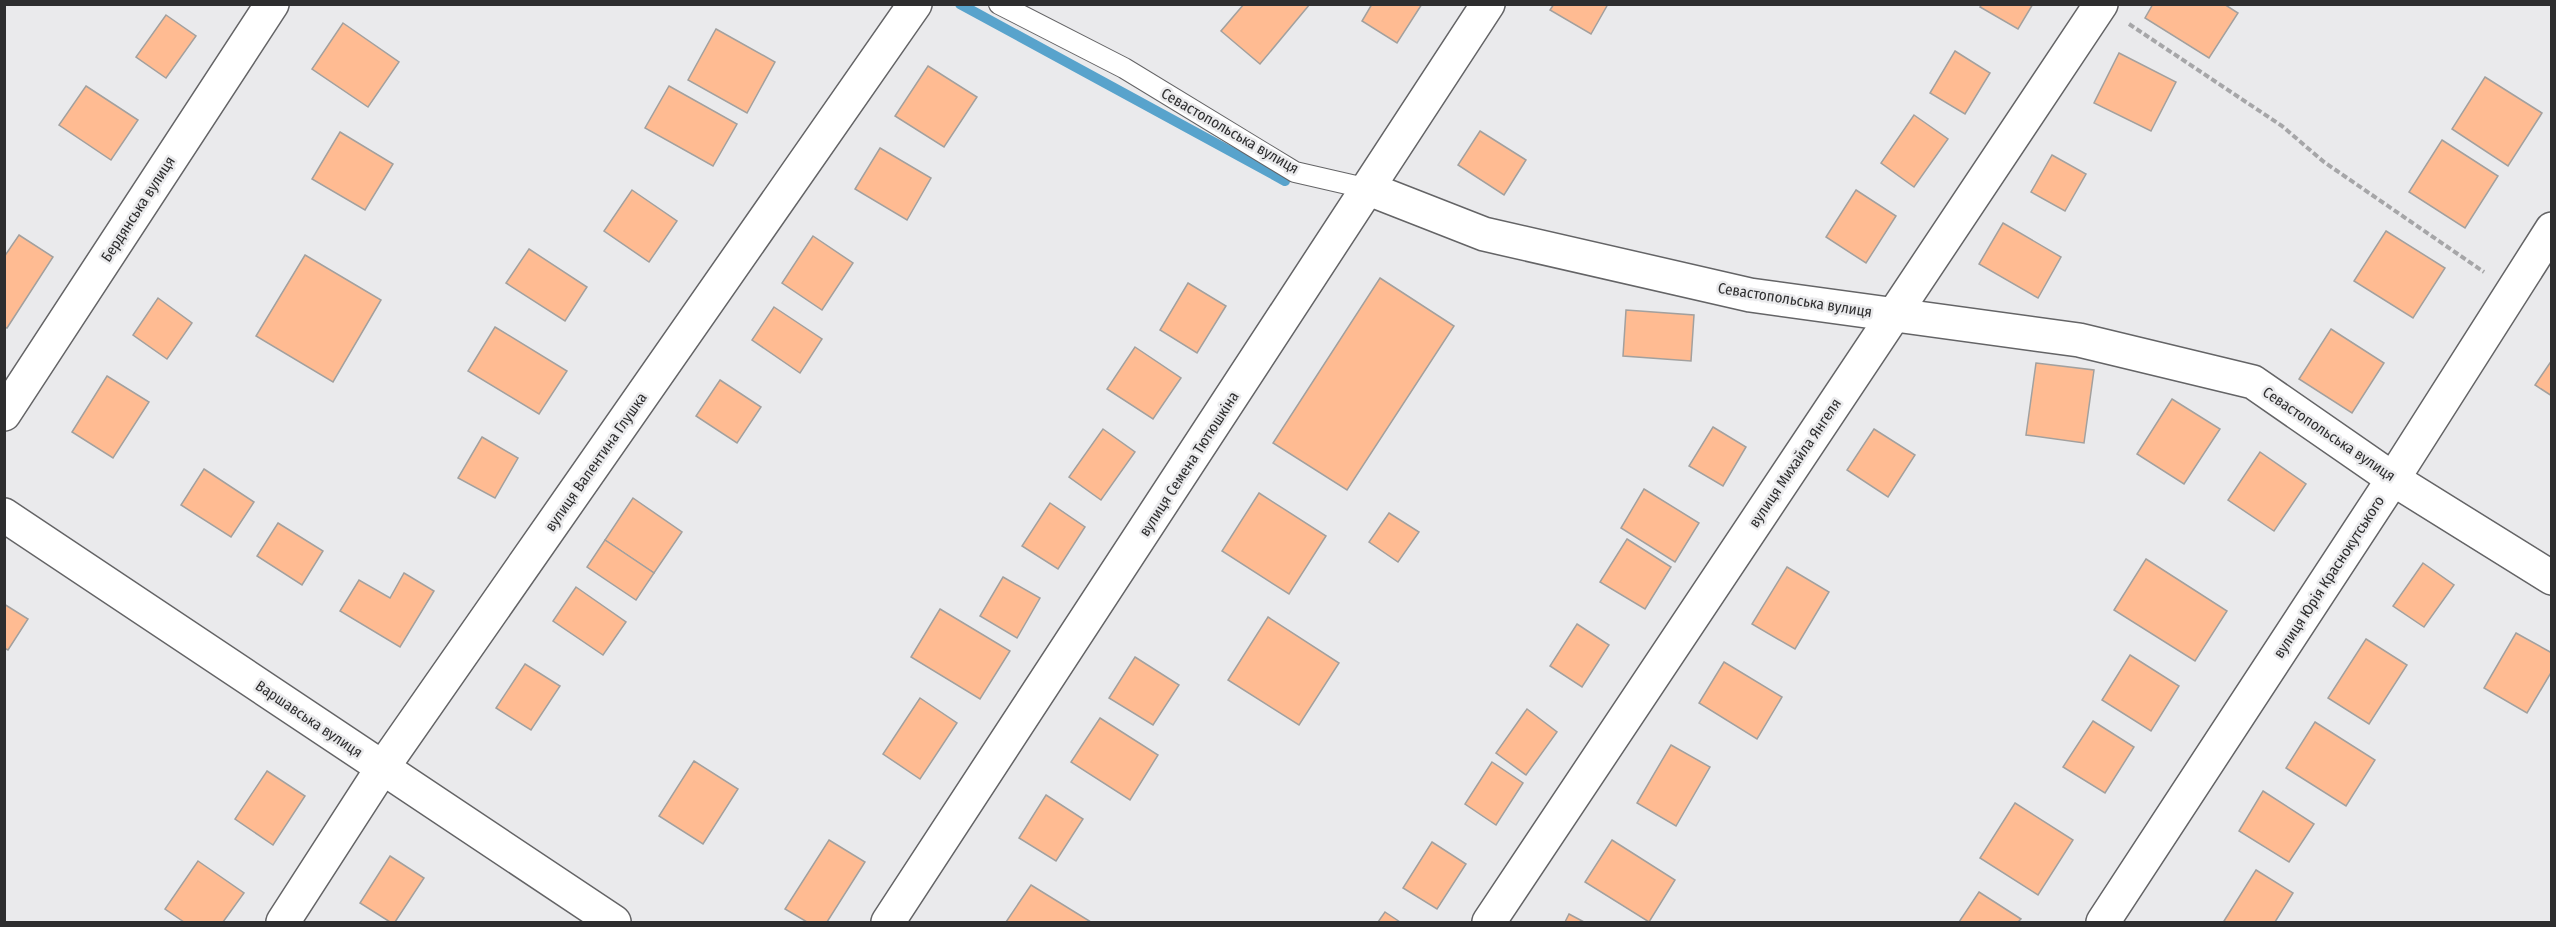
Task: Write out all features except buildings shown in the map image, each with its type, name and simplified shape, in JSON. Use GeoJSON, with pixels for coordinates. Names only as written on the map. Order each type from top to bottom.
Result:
{"type":"FeatureCollection","features":[{"type":"Feature","properties":{"kind":"street","name":"Бердянська вулиця"},"geometry":{"type":"LineString","coordinates":[[4,414],[272,4]]}},
{"type":"Feature","properties":{"kind":"street","name":"вулиця Валентина Глушка"},"geometry":{"type":"LineString","coordinates":[[283,922],[383,767],[915,4]]}},
{"type":"Feature","properties":{"kind":"street","name":"вулиця Семена Тютюшкіна"},"geometry":{"type":"LineString","coordinates":[[888,922],[1488,4]]}},
{"type":"Feature","properties":{"kind":"street","name":"вулиця Михайла Янгеля"},"geometry":{"type":"LineString","coordinates":[[1489,922],[2101,5]]}},
{"type":"Feature","properties":{"kind":"street","name":"Севастопольська вулиця"},"geometry":{"type":"LineString","coordinates":[[1369,189],[1484,234],[1750,295],[2079,340],[2253,382],[2393,479],[2552,578]]}},
{"type":"Feature","properties":{"kind":"street","name":"вулиця Юрія Краснокутського"},"geometry":{"type":"LineString","coordinates":[[2103,922],[2393,479],[2552,229]]}},
{"type":"Feature","properties":{"kind":"street","name":"Варшавська вулиця"},"geometry":{"type":"LineString","coordinates":[[4,515],[614,922]]}},
{"type":"Feature","properties":{"kind":"lane","name":"Севастопольська вулиця"},"geometry":{"type":"LineString","coordinates":[[999,4],[1124,68],[1295,172],[1369,189]]}},
{"type":"Feature","properties":{"kind":"path"},"geometry":{"type":"LineString","coordinates":[[2101,5],[2282,126],[2324,162],[2511,292]]}},
{"type":"Feature","properties":{"kind":"waterway"},"geometry":{"type":"LineString","coordinates":[[960,4],[1285,181]]}}]}
